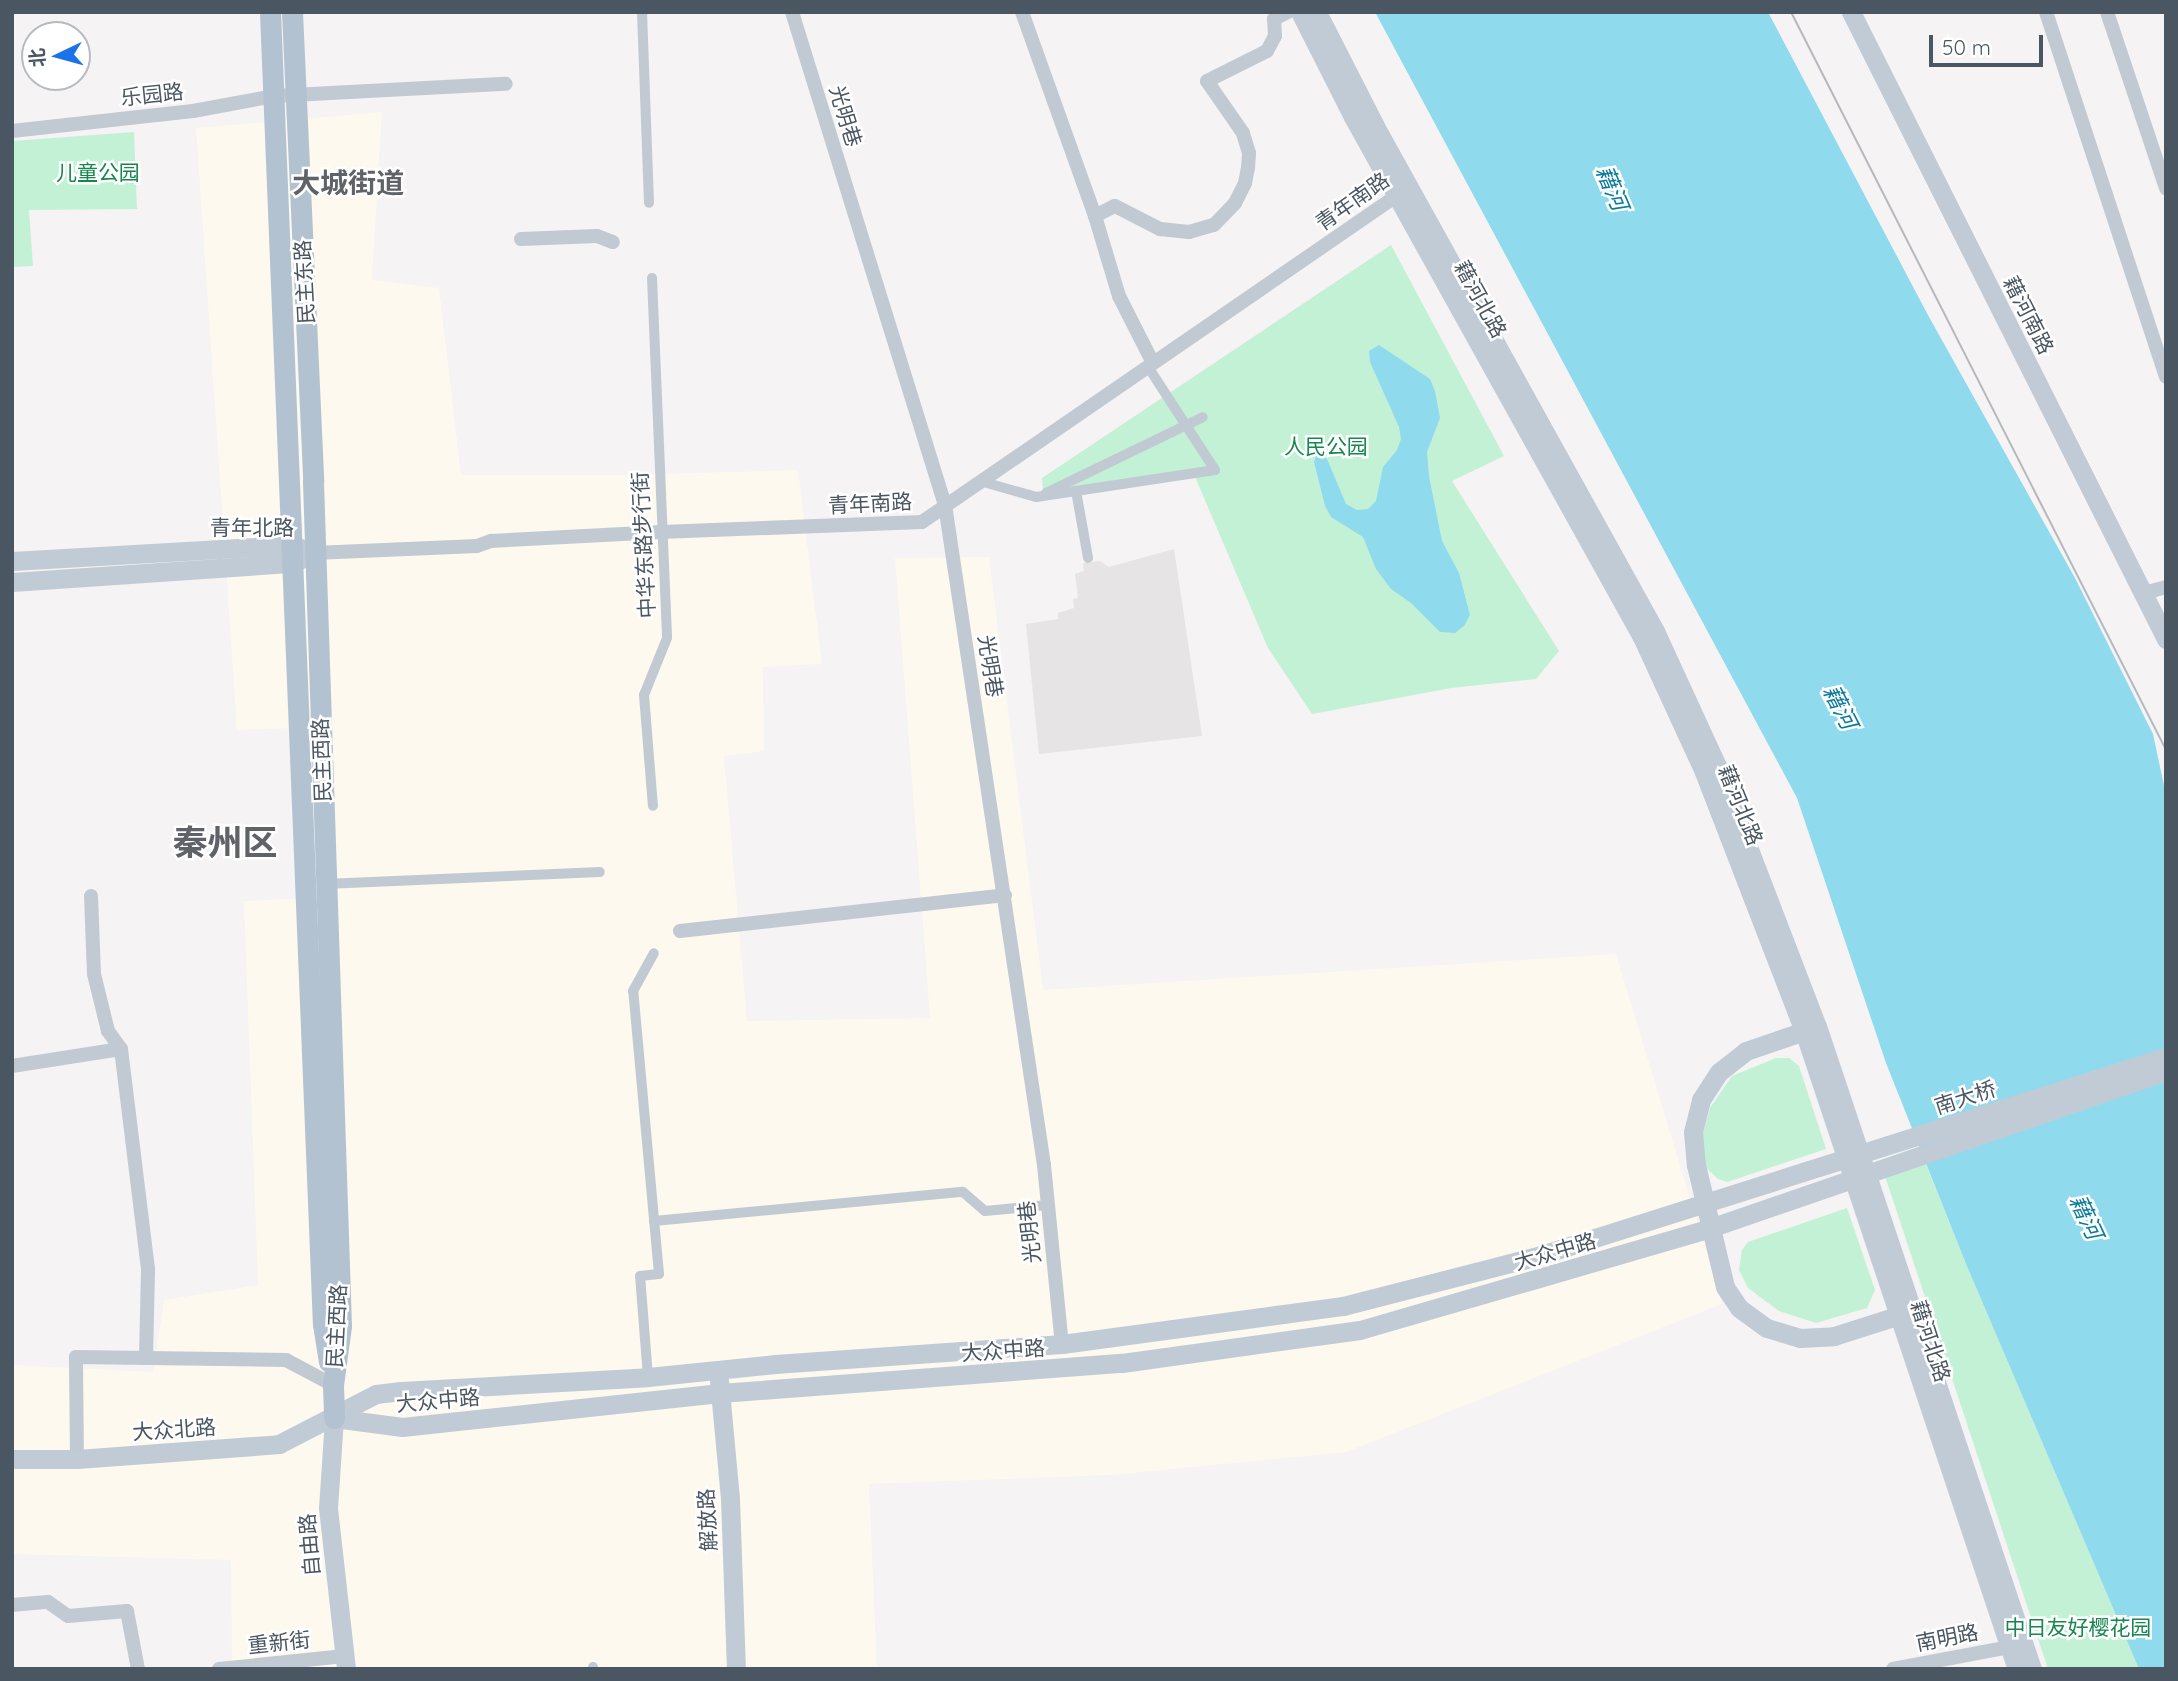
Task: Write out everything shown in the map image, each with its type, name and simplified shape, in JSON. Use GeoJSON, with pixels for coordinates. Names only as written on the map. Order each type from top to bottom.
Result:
{"type":"FeatureCollection","features":[{"type":"Feature","properties":{"kind":"main road","name":"民主东路"},"geometry":{"type":"LineString","coordinates":[[270,12],[292,554]]}},
{"type":"Feature","properties":{"kind":"main road","name":"民主东路"},"geometry":{"type":"LineString","coordinates":[[292,12],[314,553]]}},
{"type":"Feature","properties":{"kind":"main road","name":"藉河北路"},"geometry":{"type":"LineString","coordinates":[[1300,12],[1403,191],[1642,637],[1704,772],[1810,1029],[1905,1313],[2032,1669]]}},
{"type":"Feature","properties":{"kind":"main road","name":"藉河北路"},"geometry":{"type":"LineString","coordinates":[[1317,12],[1403,191]]}},
{"type":"Feature","properties":{"kind":"main road","name":"藉河南路"},"geometry":{"type":"LineString","coordinates":[[1850,12],[2166,639]]}},
{"type":"Feature","properties":{"kind":"main road","name":"青年北路"},"geometry":{"type":"LineString","coordinates":[[12,561],[314,553]]}},
{"type":"Feature","properties":{"kind":"main road","name":"民主西路"},"geometry":{"type":"LineString","coordinates":[[314,553],[341,1326],[333,1385]]}},
{"type":"Feature","properties":{"kind":"main road","name":"青年北路"},"geometry":{"type":"LineString","coordinates":[[12,582],[292,554]]}},
{"type":"Feature","properties":{"kind":"main road","name":"民主西路"},"geometry":{"type":"LineString","coordinates":[[292,554],[323,1324],[333,1385]]}},
{"type":"Feature","properties":{"kind":"main road"},"geometry":{"type":"LineString","coordinates":[[1810,1029],[1746,1051],[1719,1072],[1701,1100],[1693,1132],[1696,1166],[1726,1287],[1739,1308],[1767,1328],[1800,1338],[1834,1336],[1905,1313]]}},
{"type":"Feature","properties":{"kind":"main road","name":"南大桥"},"geometry":{"type":"LineString","coordinates":[[1777,1181],[2166,1057]]}},
{"type":"Feature","properties":{"kind":"main road","name":"南大桥"},"geometry":{"type":"LineString","coordinates":[[1786,1202],[2166,1070]]}},
{"type":"Feature","properties":{"kind":"main road","name":"大众中路"},"geometry":{"type":"LineString","coordinates":[[334,1418],[376,1394],[648,1377],[718,1369],[1062,1344],[1343,1306],[1541,1255],[1777,1181]]}},
{"type":"Feature","properties":{"kind":"main road","name":"大众中路"},"geometry":{"type":"LineString","coordinates":[[334,1418],[402,1427],[720,1393],[1122,1363],[1360,1330],[1710,1228],[1786,1202]]}},
{"type":"Feature","properties":{"kind":"main road","name":"藉河北路"},"geometry":{"type":"LineString","coordinates":[[1905,1313],[2017,1669]]}},
{"type":"Feature","properties":{"kind":"main road","name":"解放路"},"geometry":{"type":"LineString","coordinates":[[718,1369],[730,1499],[736,1669]]}},
{"type":"Feature","properties":{"kind":"main road"},"geometry":{"type":"LineString","coordinates":[[333,1385],[334,1418]]}},
{"type":"Feature","properties":{"kind":"main road","name":"大众北路"},"geometry":{"type":"LineString","coordinates":[[12,1459],[77,1459],[278,1444],[334,1418]]}},
{"type":"Feature","properties":{"kind":"main road","name":"自由路"},"geometry":{"type":"LineString","coordinates":[[334,1418],[328,1508],[345,1662]]}},
{"type":"Feature","properties":{"kind":"street"},"geometry":{"type":"LineString","coordinates":[[642,12],[649,203]]}},
{"type":"Feature","properties":{"kind":"street","name":"光明巷"},"geometry":{"type":"LineString","coordinates":[[792,12],[945,505],[1005,895],[1048,1205],[1062,1344]]}},
{"type":"Feature","properties":{"kind":"street"},"geometry":{"type":"LineString","coordinates":[[980,481],[1035,497],[1214,470],[1151,365],[1119,296],[1095,216],[1021,12]]}},
{"type":"Feature","properties":{"kind":"street"},"geometry":{"type":"LineString","coordinates":[[1095,216],[1115,206],[1160,229],[1189,232],[1214,225],[1241,193],[1249,153],[1242,133],[1207,80],[1267,51],[1275,36],[1274,19],[1288,12]]}},
{"type":"Feature","properties":{"kind":"street"},"geometry":{"type":"LineString","coordinates":[[2046,12],[2166,377]]}},
{"type":"Feature","properties":{"kind":"street"},"geometry":{"type":"LineString","coordinates":[[2106,12],[2160,149],[2166,188]]}},
{"type":"Feature","properties":{"kind":"street","name":"乐园路"},"geometry":{"type":"LineString","coordinates":[[12,131],[193,111],[274,96],[506,84]]}},
{"type":"Feature","properties":{"kind":"street","name":"青年南路"},"geometry":{"type":"LineString","coordinates":[[314,553],[477,546],[491,541],[661,532],[922,522],[1403,191]]}},
{"type":"Feature","properties":{"kind":"street"},"geometry":{"type":"LineString","coordinates":[[521,239],[597,236],[613,242]]}},
{"type":"Feature","properties":{"kind":"street","name":"中华东路步行街"},"geometry":{"type":"LineString","coordinates":[[652,278],[667,638],[644,695],[653,806]]}},
{"type":"Feature","properties":{"kind":"street"},"geometry":{"type":"LineString","coordinates":[[1035,497],[1203,417]]}},
{"type":"Feature","properties":{"kind":"street"},"geometry":{"type":"LineString","coordinates":[[1076,491],[1088,558]]}},
{"type":"Feature","properties":{"kind":"street"},"geometry":{"type":"LineString","coordinates":[[2144,593],[2166,587]]}},
{"type":"Feature","properties":{"kind":"street"},"geometry":{"type":"LineString","coordinates":[[325,884],[600,872]]}},
{"type":"Feature","properties":{"kind":"street"},"geometry":{"type":"LineString","coordinates":[[680,931],[1005,895]]}},
{"type":"Feature","properties":{"kind":"street"},"geometry":{"type":"LineString","coordinates":[[92,896],[94,974],[108,1031],[121,1049],[148,1270],[146,1358]]}},
{"type":"Feature","properties":{"kind":"street"},"geometry":{"type":"LineString","coordinates":[[648,1377],[640,1276],[659,1274],[633,991],[654,953]]}},
{"type":"Feature","properties":{"kind":"street"},"geometry":{"type":"LineString","coordinates":[[12,1066],[121,1049]]}},
{"type":"Feature","properties":{"kind":"street"},"geometry":{"type":"LineString","coordinates":[[654,1221],[963,1192],[985,1211],[1048,1205]]}},
{"type":"Feature","properties":{"kind":"street"},"geometry":{"type":"LineString","coordinates":[[77,1459],[76,1357],[286,1360],[333,1385]]}},
{"type":"Feature","properties":{"kind":"street"},"geometry":{"type":"LineString","coordinates":[[12,1605],[48,1602],[68,1616],[127,1611],[138,1669]]}},
{"type":"Feature","properties":{"kind":"street","name":"南明路"},"geometry":{"type":"LineString","coordinates":[[1894,1669],[2009,1647]]}},
{"type":"Feature","properties":{"kind":"street","name":"重新街"},"geometry":{"type":"LineString","coordinates":[[219,1669],[345,1662]]}},
{"type":"Feature","properties":{"kind":"shaded area"},"geometry":{"type":"Polygon","coordinates":[[[382,112],[372,280],[439,288],[461,475],[627,475],[798,470],[822,664],[763,667],[764,751],[724,756],[747,1021],[930,1018],[895,558],[989,557],[1043,990],[1616,954],[1722,1304],[1346,1452],[1111,1475],[869,1484],[877,1669],[232,1669],[231,1560],[12,1554],[12,1365],[153,1372],[164,1300],[258,1285],[244,901],[334,897],[327,727],[237,730],[196,128],[382,112]]]}},
{"type":"Feature","properties":{"kind":"shaded area"},"geometry":{"type":"Polygon","coordinates":[[[1174,549],[1202,736],[1039,754],[1026,624],[1058,619],[1058,613],[1074,608],[1073,599],[1078,598],[1075,574],[1084,571],[1083,563],[1100,561],[1109,567],[1174,549]]]}},
{"type":"Feature","properties":{"kind":"green space","name":"儿童公园"},"geometry":{"type":"Polygon","coordinates":[[[134,132],[137,209],[29,210],[33,266],[12,267],[12,141],[134,132]]]}},
{"type":"Feature","properties":{"kind":"green space","name":"人民公园"},"geometry":{"type":"Polygon","coordinates":[[[1391,245],[1504,456],[1452,481],[1559,651],[1536,679],[1451,688],[1312,714],[1268,648],[1193,472],[1043,494],[1042,478],[1391,245]]]}},
{"type":"Feature","properties":{"kind":"green space"},"geometry":{"type":"Polygon","coordinates":[[[1776,1058],[1789,1058],[1799,1066],[1826,1149],[1727,1182],[1718,1179],[1703,1165],[1700,1145],[1710,1108],[1732,1076],[1776,1058]]]}},
{"type":"Feature","properties":{"kind":"green space","name":"中日友好樱花园"},"geometry":{"type":"Polygon","coordinates":[[[1925,1162],[2139,1669],[2048,1669],[1885,1176],[1925,1162]]]}},
{"type":"Feature","properties":{"kind":"green space"},"geometry":{"type":"Polygon","coordinates":[[[1847,1208],[1875,1290],[1867,1308],[1816,1323],[1779,1311],[1748,1288],[1739,1270],[1742,1250],[1748,1242],[1847,1208]]]}},
{"type":"Feature","properties":{"kind":"water","name":"藉河"},"geometry":{"type":"Polygon","coordinates":[[[1375,12],[1768,12],[1929,317],[2075,578],[2153,734],[2166,795],[2166,1669],[2139,1669],[1966,1264],[1886,1063],[1797,798],[1375,12]]]}},
{"type":"Feature","properties":{"kind":"water"},"geometry":{"type":"Polygon","coordinates":[[[1379,345],[1430,379],[1435,391],[1440,418],[1427,452],[1429,476],[1442,541],[1459,573],[1470,615],[1464,626],[1455,633],[1440,632],[1411,603],[1391,589],[1376,569],[1363,537],[1331,517],[1325,506],[1314,462],[1317,452],[1327,459],[1346,504],[1357,510],[1368,509],[1376,501],[1383,467],[1397,450],[1401,439],[1399,427],[1370,362],[1369,351],[1379,345]]]}},
{"type":"Feature","properties":{"kind":"tram line"},"geometry":{"type":"LineString","coordinates":[[1791,12],[2166,750]]}},
{"type":"Feature","properties":{"kind":"district","name":"大城街道"},"geometry":{"type":"Point","coordinates":[348,183]}},
{"type":"Feature","properties":{"kind":"district","name":"秦州区"},"geometry":{"type":"Point","coordinates":[225,842]}}]}
